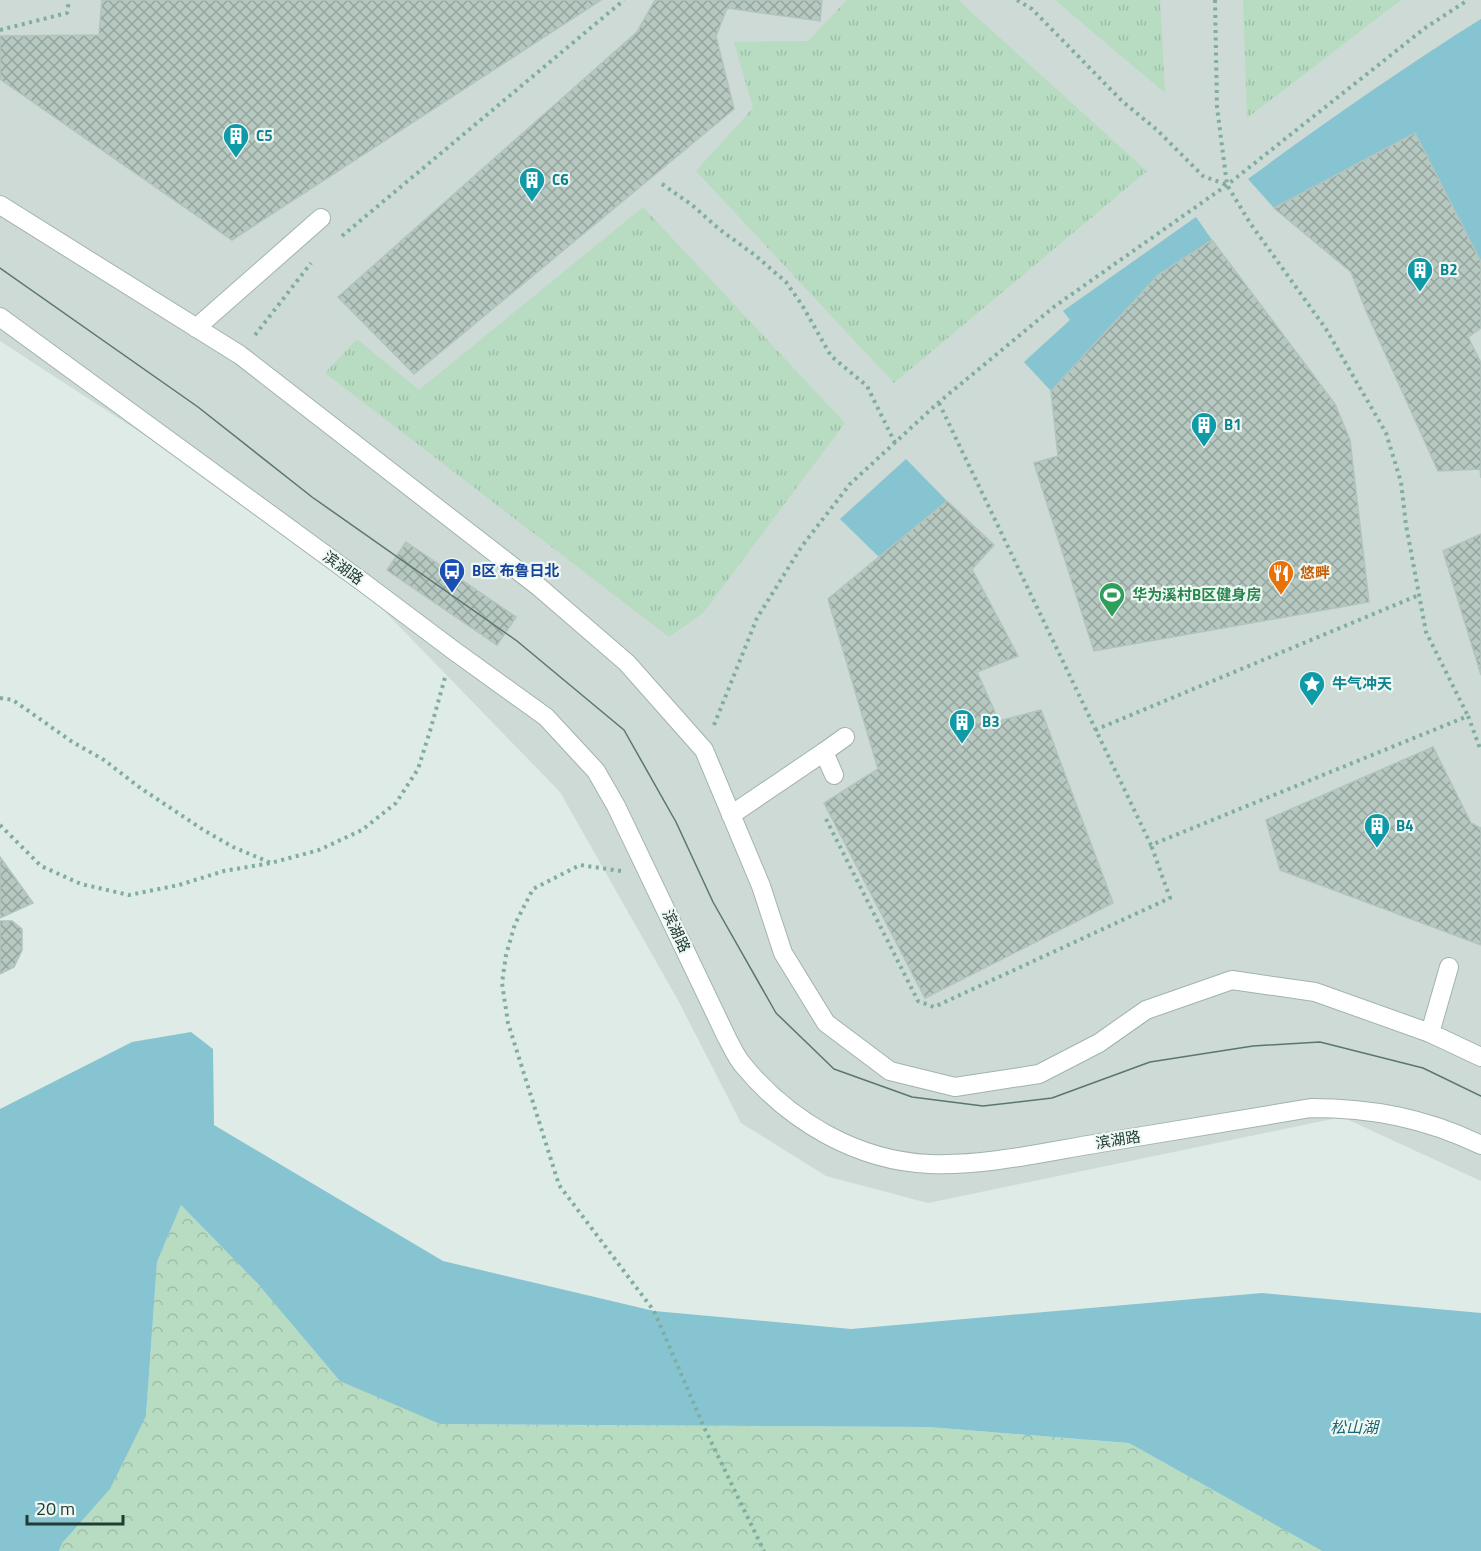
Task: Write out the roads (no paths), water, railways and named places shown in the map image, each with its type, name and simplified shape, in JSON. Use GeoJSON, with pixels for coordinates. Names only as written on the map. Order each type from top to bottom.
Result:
{"type":"FeatureCollection","features":[{"type":"Feature","properties":{"kind":"street"},"geometry":{"type":"LineString","coordinates":[[0,205],[240,355],[539,587],[627,663],[704,750],[761,886],[783,953],[826,1023],[890,1071],[956,1087],[1039,1074],[1099,1043],[1146,1010],[1232,980],[1315,992],[1430,1033],[1481,1057]]}},
{"type":"Feature","properties":{"kind":"street"},"geometry":{"type":"LineString","coordinates":[[196,328],[321,218]]}},
{"type":"Feature","properties":{"kind":"street","name":"滨湖路"},"geometry":{"type":"LineString","coordinates":[[0,316],[546,717],[596,771],[616,806],[741,1064],[765,1088],[809,1125],[834,1139],[884,1157],[928,1164],[951,1164],[982,1162],[1311,1108],[1344,1108],[1385,1113],[1426,1123],[1481,1145]]}},
{"type":"Feature","properties":{"kind":"street"},"geometry":{"type":"LineString","coordinates":[[731,815],[845,737]]}},
{"type":"Feature","properties":{"kind":"street"},"geometry":{"type":"LineString","coordinates":[[824,752],[834,775]]}},
{"type":"Feature","properties":{"kind":"street"},"geometry":{"type":"LineString","coordinates":[[1430,1033],[1449,967]]}},
{"type":"Feature","properties":{"kind":"water"},"geometry":{"type":"Polygon","coordinates":[[[1481,19],[1481,262],[1415,134],[1274,208],[1248,179],[1363,97],[1481,19]]]}},
{"type":"Feature","properties":{"kind":"water"},"geometry":{"type":"Polygon","coordinates":[[[1196,217],[1212,240],[1158,275],[1051,391],[1024,362],[1070,320],[1063,311],[1196,217]]]}},
{"type":"Feature","properties":{"kind":"water"},"geometry":{"type":"Polygon","coordinates":[[[906,459],[947,501],[879,557],[840,519],[906,459]]]}},
{"type":"Feature","properties":{"kind":"water","name":"松山湖"},"geometry":{"type":"Polygon","coordinates":[[[191,1032],[213,1049],[214,1125],[443,1261],[654,1311],[851,1329],[1262,1293],[1481,1313],[1481,1551],[1322,1551],[1129,1443],[928,1427],[440,1424],[340,1381],[259,1285],[181,1205],[157,1262],[146,1416],[110,1489],[63,1542],[59,1551],[0,1551],[0,1109],[132,1042],[191,1032]]]}},
{"type":"Feature","properties":{"kind":"tram line"},"geometry":{"type":"LineString","coordinates":[[0,268],[198,407],[312,497],[517,641],[624,730],[676,822],[713,902],[776,1013],[834,1069],[912,1097],[983,1106],[1052,1098],[1150,1062],[1253,1046],[1320,1042],[1423,1068],[1481,1096]]}},
{"type":"Feature","properties":{"kind":"place","name":"C5"},"geometry":{"type":"Point","coordinates":[236,159]}},
{"type":"Feature","properties":{"kind":"place","name":"C6"},"geometry":{"type":"Point","coordinates":[532,203]}},
{"type":"Feature","properties":{"kind":"place","name":"B2"},"geometry":{"type":"Point","coordinates":[1420,293]}},
{"type":"Feature","properties":{"kind":"place","name":"B1"},"geometry":{"type":"Point","coordinates":[1204,448]}},
{"type":"Feature","properties":{"kind":"place","name":"B区 布鲁日北"},"geometry":{"type":"Point","coordinates":[452,594]}},
{"type":"Feature","properties":{"kind":"place","name":"悠畔"},"geometry":{"type":"Point","coordinates":[1281,596]}},
{"type":"Feature","properties":{"kind":"place","name":"华为溪村B区健身房"},"geometry":{"type":"Point","coordinates":[1112,618]}},
{"type":"Feature","properties":{"kind":"place","name":"牛气冲天"},"geometry":{"type":"Point","coordinates":[1312,707]}},
{"type":"Feature","properties":{"kind":"place","name":"B3"},"geometry":{"type":"Point","coordinates":[962,745]}},
{"type":"Feature","properties":{"kind":"place","name":"B4"},"geometry":{"type":"Point","coordinates":[1377,849]}}]}
